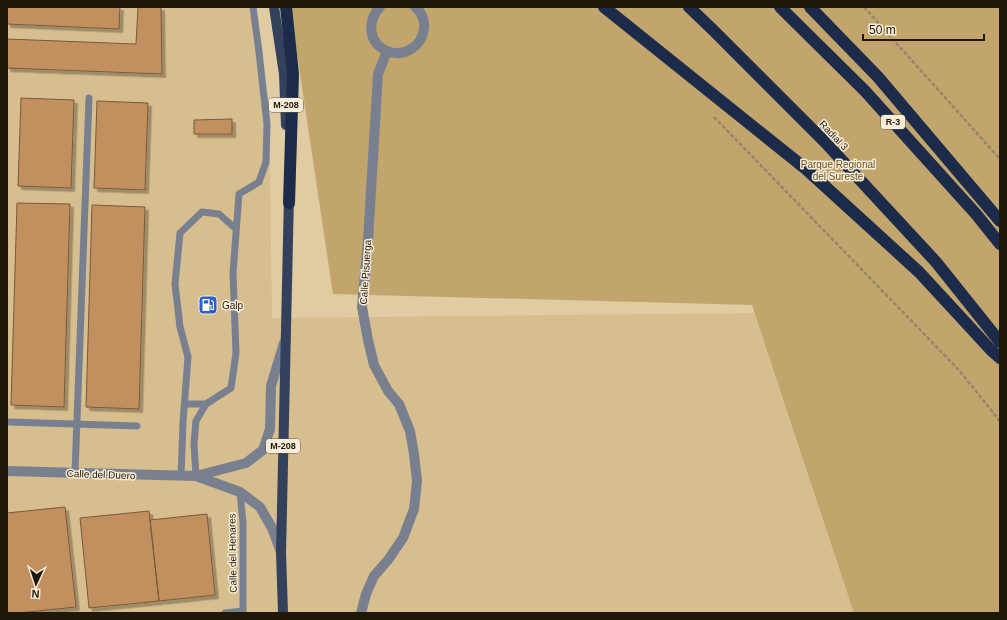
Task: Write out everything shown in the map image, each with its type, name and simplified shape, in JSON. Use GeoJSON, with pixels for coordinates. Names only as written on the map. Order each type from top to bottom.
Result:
{"type":"FeatureCollection","features":[{"type":"Feature","properties":{"kind":"highway"},"geometry":{"type":"LineString","coordinates":[[286,7],[293,74],[289,203]]}},
{"type":"Feature","properties":{"kind":"highway"},"geometry":{"type":"LineString","coordinates":[[604,7],[806,169],[919,272],[1000,358]]}},
{"type":"Feature","properties":{"kind":"highway","name":"Radial 3"},"geometry":{"type":"LineString","coordinates":[[689,7],[824,141],[936,262],[1000,342]]}},
{"type":"Feature","properties":{"kind":"highway","name":"R-3"},"geometry":{"type":"LineString","coordinates":[[780,7],[865,91],[976,214],[1000,244]]}},
{"type":"Feature","properties":{"kind":"highway"},"geometry":{"type":"LineString","coordinates":[[810,7],[878,77],[1000,221]]}},
{"type":"Feature","properties":{"kind":"main road","name":"M-208"},"geometry":{"type":"LineString","coordinates":[[274,7],[284,74],[289,203],[281,553],[283,613]]}},
{"type":"Feature","properties":{"kind":"street"},"geometry":{"type":"LineString","coordinates":[[380,7],[374,14],[371,23],[371,31],[374,39],[380,46],[387,51],[396,53],[404,52],[413,48],[419,42],[423,34],[424,26],[422,17],[418,9],[415,7]]}},
{"type":"Feature","properties":{"kind":"street","name":"Calle Pisuerga"},"geometry":{"type":"LineString","coordinates":[[360,613],[374,576],[388,560],[403,538],[414,508],[417,481],[410,431],[399,404],[388,391],[374,365],[362,307],[368,241],[378,74],[387,51]]}},
{"type":"Feature","properties":{"kind":"street","name":"Calle del Duero"},"geometry":{"type":"LineString","coordinates":[[7,471],[196,476],[246,464],[263,450],[270,429],[271,386],[286,340]]}},
{"type":"Feature","properties":{"kind":"street","name":"Calle del Duero"},"geometry":{"type":"LineString","coordinates":[[196,476],[240,492],[260,507],[272,528],[281,553]]}},
{"type":"Feature","properties":{"kind":"lane"},"geometry":{"type":"LineString","coordinates":[[196,476],[194,444],[196,421],[206,404],[231,388],[236,353],[233,273],[239,194],[259,182],[266,162],[268,124],[253,7]]}},
{"type":"Feature","properties":{"kind":"lane"},"geometry":{"type":"LineString","coordinates":[[74,473],[89,98]]}},
{"type":"Feature","properties":{"kind":"lane"},"geometry":{"type":"LineString","coordinates":[[181,476],[188,357],[180,327],[175,284],[180,233],[202,212],[219,214],[236,229]]}},
{"type":"Feature","properties":{"kind":"lane"},"geometry":{"type":"LineString","coordinates":[[185,404],[206,404]]}},
{"type":"Feature","properties":{"kind":"lane"},"geometry":{"type":"LineString","coordinates":[[10,422],[137,426]]}},
{"type":"Feature","properties":{"kind":"lane","name":"Calle del Henares"},"geometry":{"type":"LineString","coordinates":[[240,492],[243,523],[243,612]]}},
{"type":"Feature","properties":{"kind":"lane"},"geometry":{"type":"LineString","coordinates":[[225,613],[243,612]]}},
{"type":"Feature","properties":{"kind":"path"},"geometry":{"type":"LineString","coordinates":[[864,7],[1000,159]]}},
{"type":"Feature","properties":{"kind":"path"},"geometry":{"type":"LineString","coordinates":[[714,117],[958,369],[1000,421]]}},
{"type":"Feature","properties":{"kind":"shaded area"},"geometry":{"type":"Polygon","coordinates":[[[7,7],[250,7],[269,104],[272,318],[764,313],[865,613],[7,613],[7,7]]]}},
{"type":"Feature","properties":{"kind":"green space","name":"Parque Regional del Sureste"},"geometry":{"type":"Polygon","coordinates":[[[290,7],[1000,7],[1000,613],[854,613],[752,305],[333,294],[290,7]]]}},
{"type":"Feature","properties":{"kind":"building"},"geometry":{"type":"Polygon","coordinates":[[[7,7],[120,7],[119,29],[7,24],[7,7]]]}},
{"type":"Feature","properties":{"kind":"building"},"geometry":{"type":"Polygon","coordinates":[[[138,7],[161,7],[162,74],[7,68],[7,39],[136,44],[138,7]]]}},
{"type":"Feature","properties":{"kind":"building"},"geometry":{"type":"Polygon","coordinates":[[[21,98],[74,100],[71,188],[18,186],[21,98]]]}},
{"type":"Feature","properties":{"kind":"building"},"geometry":{"type":"Polygon","coordinates":[[[97,101],[148,103],[145,190],[94,188],[97,101]]]}},
{"type":"Feature","properties":{"kind":"building"},"geometry":{"type":"Polygon","coordinates":[[[232,119],[232,134],[194,134],[194,120],[232,119]]]}},
{"type":"Feature","properties":{"kind":"building"},"geometry":{"type":"Polygon","coordinates":[[[17,203],[70,204],[64,407],[11,405],[17,203]]]}},
{"type":"Feature","properties":{"kind":"building"},"geometry":{"type":"Polygon","coordinates":[[[92,205],[145,207],[139,409],[86,407],[92,205]]]}},
{"type":"Feature","properties":{"kind":"building"},"geometry":{"type":"Polygon","coordinates":[[[65,507],[76,607],[7,613],[7,513],[65,507]]]}},
{"type":"Feature","properties":{"kind":"building"},"geometry":{"type":"Polygon","coordinates":[[[149,511],[159,601],[89,608],[80,518],[149,511]]]}},
{"type":"Feature","properties":{"kind":"building"},"geometry":{"type":"Polygon","coordinates":[[[207,514],[215,595],[159,601],[150,520],[207,514]]]}},
{"type":"Feature","properties":{"kind":"place","name":"Galp"},"geometry":{"type":"Point","coordinates":[208,305]}}]}
